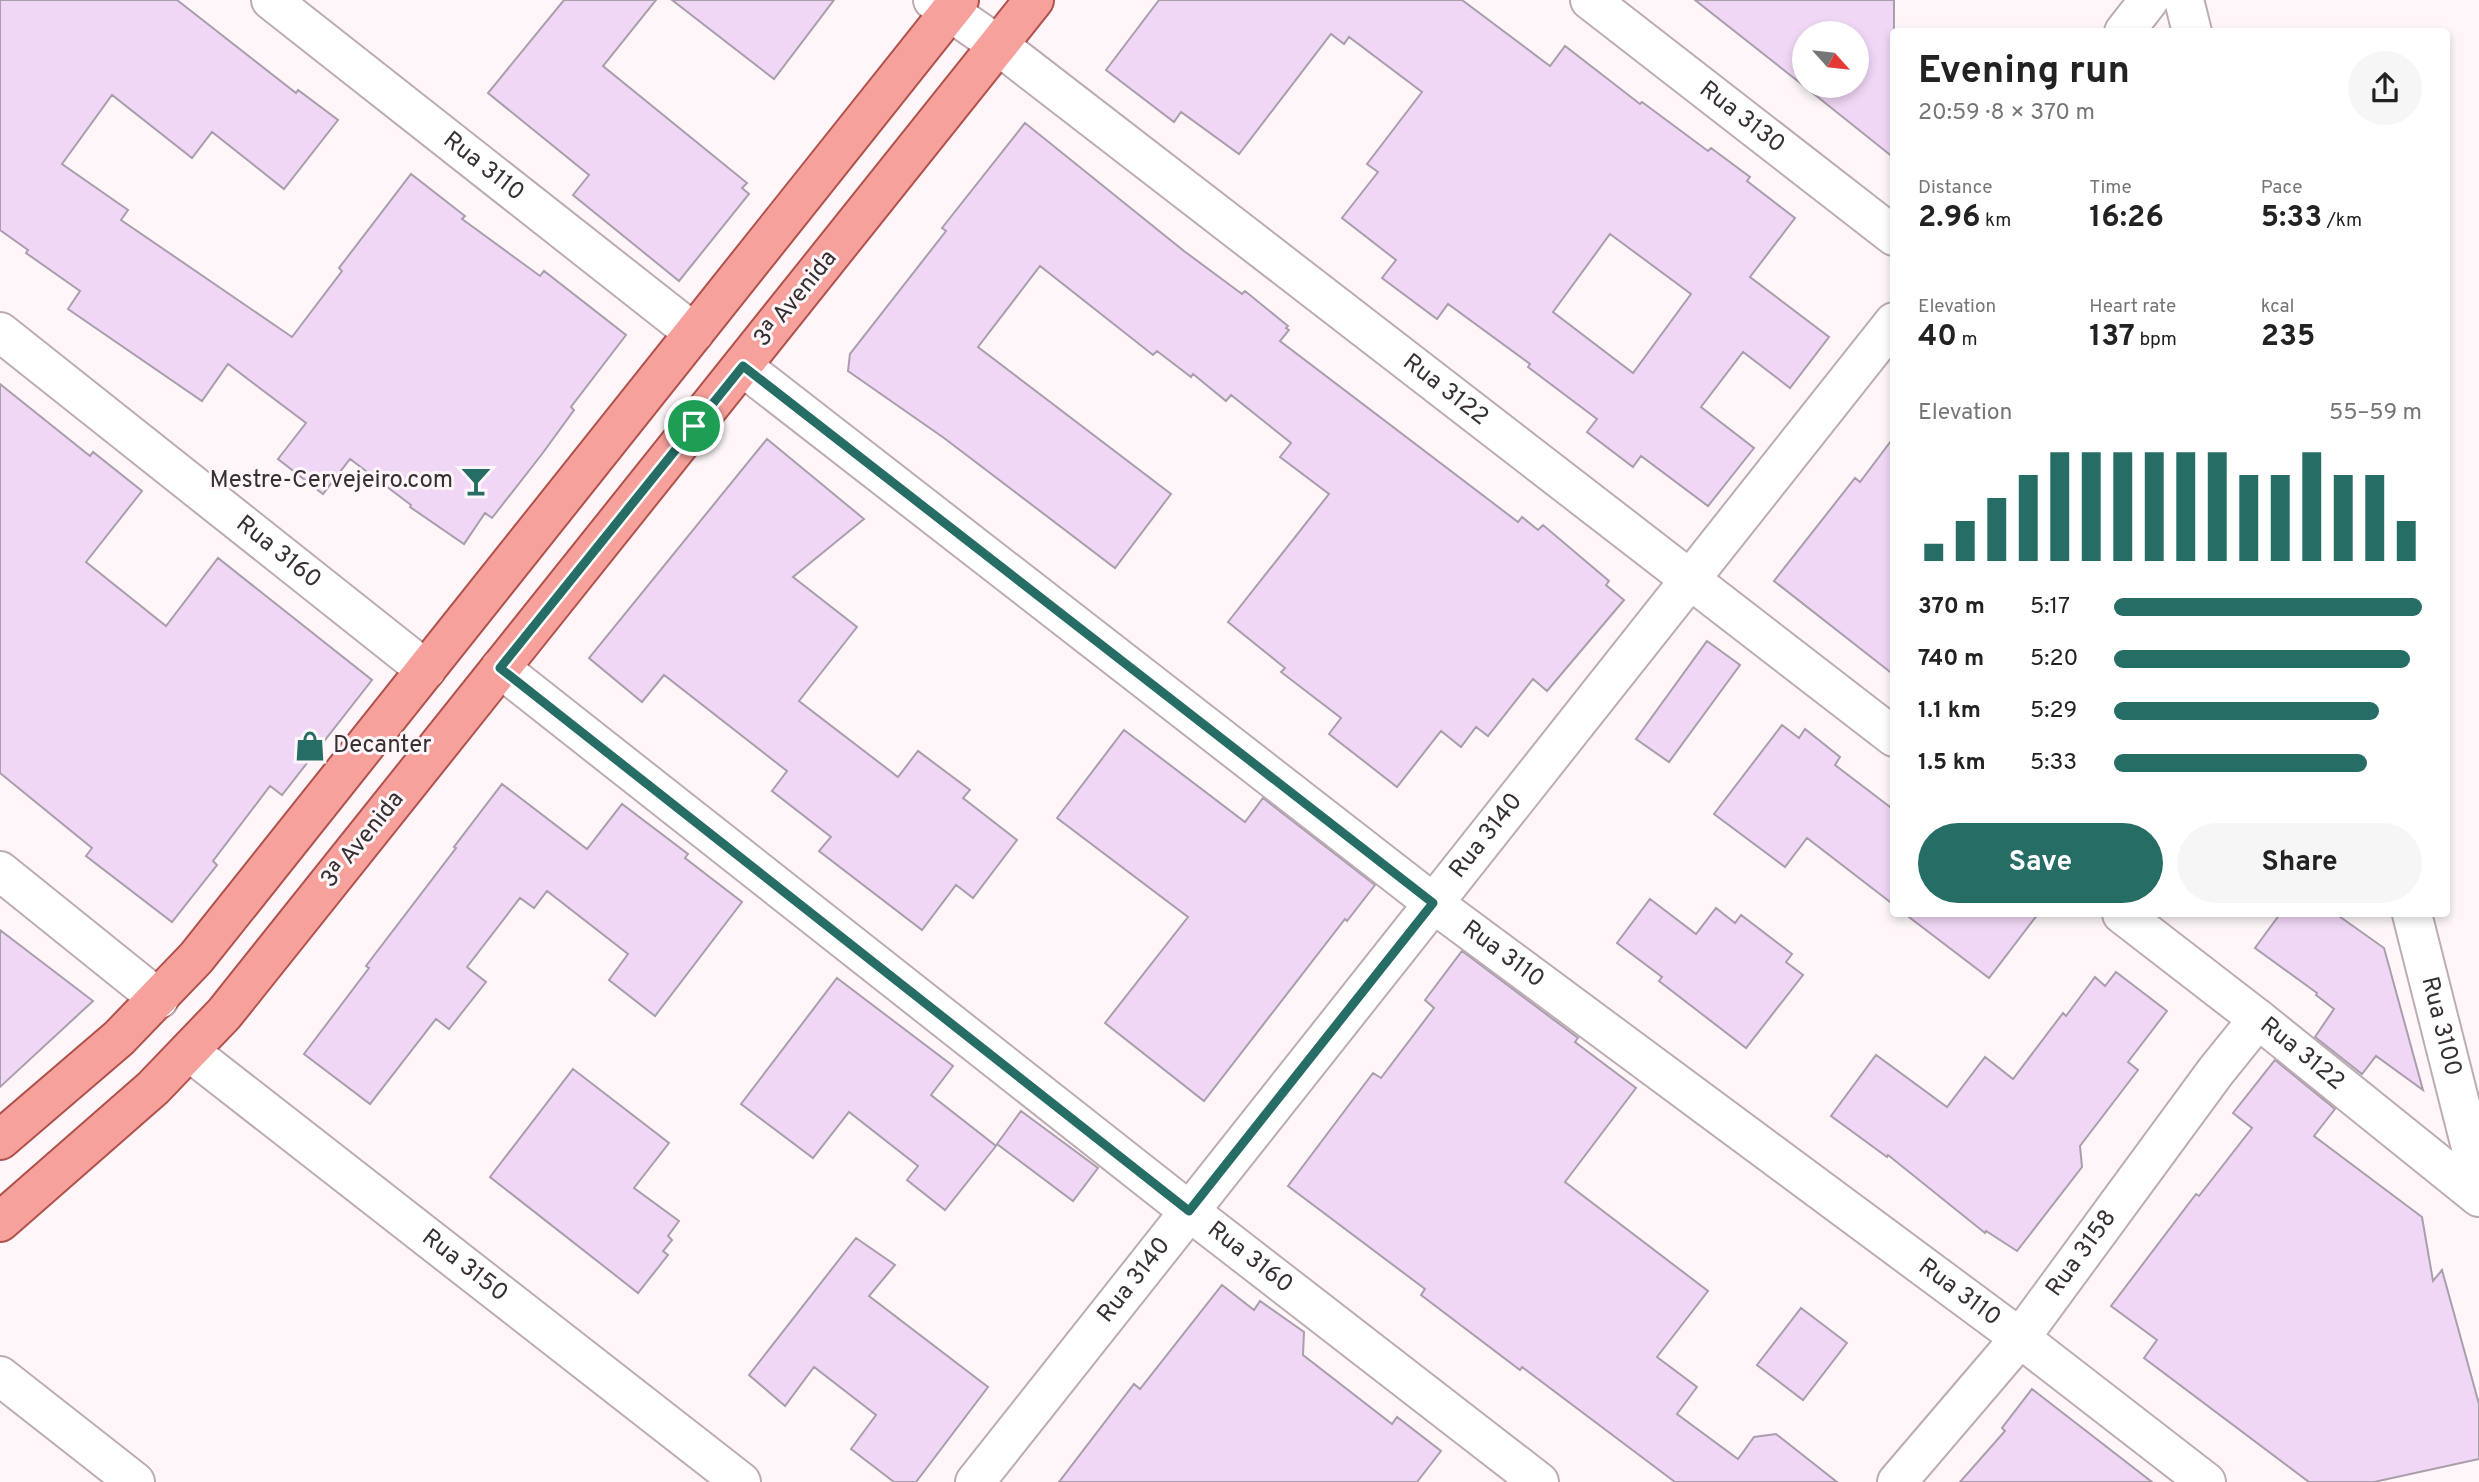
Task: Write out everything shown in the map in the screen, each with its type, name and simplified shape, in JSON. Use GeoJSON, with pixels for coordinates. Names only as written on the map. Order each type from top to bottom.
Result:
{"type":"FeatureCollection","features":[{"type":"Feature","properties":{"kind":"main road","name":"3ª Avenida"},"geometry":{"type":"LineString","coordinates":[[0,1222],[153,1088],[224,1014],[1034,0]]}},
{"type":"Feature","properties":{"kind":"main road"},"geometry":{"type":"LineString","coordinates":[[0,1140],[119,1038],[196,958],[694,332],[947,4]]}},
{"type":"Feature","properties":{"kind":"street","name":"Rua 3110"},"geometry":{"type":"LineString","coordinates":[[271,0],[694,332]]}},
{"type":"Feature","properties":{"kind":"street","name":"Rua 3130"},"geometry":{"type":"LineString","coordinates":[[1590,0],[1890,233]]}},
{"type":"Feature","properties":{"kind":"street"},"geometry":{"type":"LineString","coordinates":[[2127,28],[2149,0]]}},
{"type":"Feature","properties":{"kind":"street"},"geometry":{"type":"LineString","coordinates":[[2184,0],[2191,28]]}},
{"type":"Feature","properties":{"kind":"street","name":"Rua 3122"},"geometry":{"type":"LineString","coordinates":[[947,4],[1890,734]]}},
{"type":"Feature","properties":{"kind":"street","name":"Rua 3140"},"geometry":{"type":"LineString","coordinates":[[975,1482],[1890,327]]}},
{"type":"Feature","properties":{"kind":"street","name":"Rua 3160"},"geometry":{"type":"LineString","coordinates":[[0,332],[426,670]]}},
{"type":"Feature","properties":{"kind":"street","name":"Rua 3110"},"geometry":{"type":"LineString","coordinates":[[743,366],[1433,903],[2020,1338],[2206,1482]]}},
{"type":"Feature","properties":{"kind":"street","name":"Rua 3160"},"geometry":{"type":"LineString","coordinates":[[500,668],[1189,1211],[1539,1482]]}},
{"type":"Feature","properties":{"kind":"street"},"geometry":{"type":"LineString","coordinates":[[0,871],[159,999]]}},
{"type":"Feature","properties":{"kind":"street","name":"Rua 3122"},"geometry":{"type":"LineString","coordinates":[[2126,917],[2479,1196]]}},
{"type":"Feature","properties":{"kind":"street","name":"Rua 3100"},"geometry":{"type":"LineString","coordinates":[[2413,917],[2479,1179]]}},
{"type":"Feature","properties":{"kind":"street","name":"Rua 3158"},"geometry":{"type":"LineString","coordinates":[[1897,1482],[2020,1338],[2217,1070],[2258,1019]]}},
{"type":"Feature","properties":{"kind":"street","name":"Rua 3150"},"geometry":{"type":"LineString","coordinates":[[190,1052],[740,1482]]}},
{"type":"Feature","properties":{"kind":"street"},"geometry":{"type":"LineString","coordinates":[[0,1376],[135,1482]]}},
{"type":"Feature","properties":{"kind":"building"},"geometry":{"type":"Polygon","coordinates":[[[0,0],[177,0],[296,93],[298,90],[338,120],[284,189],[212,132],[192,158],[112,95],[62,164],[128,210],[121,220],[292,337],[342,271],[339,268],[411,174],[465,216],[462,219],[540,276],[544,271],[626,335],[571,407],[574,410],[542,454],[492,518],[485,513],[464,544],[410,507],[411,505],[350,459],[323,494],[278,459],[306,423],[228,364],[202,401],[68,309],[80,291],[26,253],[28,250],[0,230],[0,0]]]}},
{"type":"Feature","properties":{"kind":"building"},"geometry":{"type":"Polygon","coordinates":[[[564,0],[656,0],[603,66],[747,183],[742,188],[749,194],[679,281],[573,195],[589,175],[488,93],[564,0]]]}},
{"type":"Feature","properties":{"kind":"building"},"geometry":{"type":"Polygon","coordinates":[[[672,0],[834,0],[774,79],[672,0]]]}},
{"type":"Feature","properties":{"kind":"building"},"geometry":{"type":"Polygon","coordinates":[[[1159,0],[1462,0],[1550,66],[1565,46],[1640,104],[1642,102],[1708,151],[1711,148],[1750,177],[1747,181],[1795,218],[1750,277],[1829,337],[1790,388],[1743,352],[1701,407],[1754,448],[1708,506],[1641,456],[1633,467],[1587,432],[1597,419],[1528,367],[1530,364],[1448,304],[1437,319],[1382,278],[1396,260],[1342,218],[1378,172],[1367,164],[1422,92],[1349,37],[1344,44],[1331,34],[1239,154],[1181,112],[1174,122],[1106,70],[1159,0]],[[1610,234],[1553,312],[1633,373],[1691,294],[1610,234]]]}},
{"type":"Feature","properties":{"kind":"building"},"geometry":{"type":"Polygon","coordinates":[[[1695,0],[1894,0],[1894,28],[1890,28],[1890,155],[1819,98],[1869,98],[1869,21],[1792,21],[1792,77],[1695,0]]]}},
{"type":"Feature","properties":{"kind":"building"},"geometry":{"type":"Polygon","coordinates":[[[1025,123],[1184,251],[1242,294],[1245,291],[1288,326],[1286,328],[1289,330],[1280,341],[1518,522],[1522,517],[1538,530],[1543,525],[1609,581],[1606,585],[1624,600],[1547,691],[1533,679],[1488,736],[1476,727],[1461,747],[1441,731],[1397,787],[1329,734],[1341,718],[1281,672],[1285,668],[1228,622],[1329,494],[1280,457],[1291,443],[1231,395],[1226,401],[1193,374],[1191,377],[1157,351],[1153,355],[1040,266],[978,347],[1171,494],[1115,568],[944,438],[848,371],[850,354],[946,231],[942,228],[1025,123]]]}},
{"type":"Feature","properties":{"kind":"building"},"geometry":{"type":"Polygon","coordinates":[[[0,384],[90,456],[93,452],[142,491],[86,562],[166,626],[218,558],[372,680],[282,795],[270,786],[213,861],[217,865],[172,922],[86,856],[92,848],[0,773],[0,384]]]}},
{"type":"Feature","properties":{"kind":"building"},"geometry":{"type":"Polygon","coordinates":[[[767,439],[864,519],[793,577],[857,627],[799,701],[898,777],[918,751],[970,790],[963,798],[1017,840],[973,898],[956,885],[922,930],[819,851],[831,837],[772,791],[787,771],[664,675],[642,702],[589,658],[767,439]]]}},
{"type":"Feature","properties":{"kind":"building"},"geometry":{"type":"Polygon","coordinates":[[[1890,442],[1890,672],[1774,581],[1855,478],[1860,482],[1890,442]]]}},
{"type":"Feature","properties":{"kind":"building"},"geometry":{"type":"Polygon","coordinates":[[[1707,641],[1740,665],[1669,762],[1636,739],[1707,641]]]}},
{"type":"Feature","properties":{"kind":"building"},"geometry":{"type":"Polygon","coordinates":[[[1782,725],[1799,738],[1805,729],[1840,757],[1835,765],[1890,807],[1890,902],[1807,838],[1785,867],[1714,814],[1782,725]]]}},
{"type":"Feature","properties":{"kind":"building"},"geometry":{"type":"Polygon","coordinates":[[[1124,730],[1245,822],[1263,798],[1375,885],[1347,921],[1345,919],[1204,1101],[1105,1023],[1188,917],[1057,818],[1124,730]]]}},
{"type":"Feature","properties":{"kind":"building"},"geometry":{"type":"Polygon","coordinates":[[[502,784],[587,849],[622,804],[688,854],[685,858],[742,902],[655,1016],[609,980],[628,954],[547,891],[534,908],[520,898],[467,967],[486,982],[449,1029],[436,1019],[370,1104],[304,1054],[502,784]]]}},
{"type":"Feature","properties":{"kind":"building"},"geometry":{"type":"Polygon","coordinates":[[[1650,899],[1696,934],[1716,908],[1735,923],[1741,915],[1792,954],[1786,962],[1803,975],[1746,1048],[1659,981],[1662,977],[1617,943],[1650,899]]]}},
{"type":"Feature","properties":{"kind":"building"},"geometry":{"type":"Polygon","coordinates":[[[1909,917],[2036,917],[1989,978],[1909,917]]]}},
{"type":"Feature","properties":{"kind":"building"},"geometry":{"type":"Polygon","coordinates":[[[2278,917],[2340,917],[2384,948],[2423,1090],[2376,1056],[2362,1074],[2315,1037],[2334,1009],[2316,995],[2317,993],[2255,948],[2278,917]]]}},
{"type":"Feature","properties":{"kind":"building"},"geometry":{"type":"Polygon","coordinates":[[[0,930],[93,1001],[0,1087],[0,930]]]}},
{"type":"Feature","properties":{"kind":"building"},"geometry":{"type":"Polygon","coordinates":[[[1462,951],[1578,1038],[1575,1042],[1636,1088],[1565,1182],[1708,1291],[1657,1357],[1697,1387],[1677,1414],[1738,1459],[1754,1437],[1776,1434],[1837,1482],[1675,1482],[1421,1295],[1425,1289],[1288,1186],[1373,1073],[1381,1078],[1434,1008],[1425,1000],[1462,951]]]}},
{"type":"Feature","properties":{"kind":"building"},"geometry":{"type":"Polygon","coordinates":[[[2116,972],[2167,1011],[2128,1062],[2138,1070],[2080,1146],[2082,1167],[2017,1251],[1986,1231],[1985,1233],[1888,1155],[1887,1157],[1831,1116],[1876,1055],[1947,1107],[1985,1057],[2013,1079],[2063,1013],[2066,1016],[2095,977],[2105,986],[2116,972]]]}},
{"type":"Feature","properties":{"kind":"building"},"geometry":{"type":"Polygon","coordinates":[[[837,978],[953,1066],[931,1095],[996,1146],[945,1210],[907,1180],[918,1166],[849,1112],[813,1158],[741,1104],[837,978]]]}},
{"type":"Feature","properties":{"kind":"building"},"geometry":{"type":"Polygon","coordinates":[[[2275,1060],[2335,1109],[2314,1136],[2422,1217],[2433,1281],[2442,1270],[2479,1404],[2479,1459],[2374,1482],[2309,1482],[2144,1358],[2157,1340],[2111,1306],[2196,1194],[2199,1196],[2252,1128],[2233,1113],[2275,1060]]]}},
{"type":"Feature","properties":{"kind":"building"},"geometry":{"type":"Polygon","coordinates":[[[573,1069],[669,1143],[634,1188],[679,1221],[668,1236],[672,1240],[663,1251],[668,1255],[638,1293],[490,1177],[573,1069]]]}},
{"type":"Feature","properties":{"kind":"building"},"geometry":{"type":"Polygon","coordinates":[[[1021,1111],[1098,1168],[1073,1201],[997,1144],[1021,1111]]]}},
{"type":"Feature","properties":{"kind":"building"},"geometry":{"type":"Polygon","coordinates":[[[856,1238],[895,1265],[869,1296],[988,1387],[916,1482],[894,1482],[851,1449],[876,1415],[814,1367],[785,1406],[749,1375],[856,1238]]]}},
{"type":"Feature","properties":{"kind":"building"},"geometry":{"type":"Polygon","coordinates":[[[1222,1285],[1254,1310],[1260,1301],[1304,1332],[1303,1355],[1392,1424],[1397,1417],[1441,1451],[1417,1482],[1059,1482],[1134,1384],[1140,1389],[1222,1285]]]}},
{"type":"Feature","properties":{"kind":"building"},"geometry":{"type":"Polygon","coordinates":[[[1801,1308],[1847,1343],[1803,1400],[1757,1365],[1801,1308]]]}},
{"type":"Feature","properties":{"kind":"building"},"geometry":{"type":"Polygon","coordinates":[[[2032,1389],[2152,1482],[1960,1482],[2005,1431],[2002,1428],[2032,1389]]]}},
{"type":"Feature","properties":{"kind":"place","name":"Mestre-Cervejeiro.com"},"geometry":{"type":"Point","coordinates":[476,481]}},
{"type":"Feature","properties":{"kind":"place","name":"Decanter"},"geometry":{"type":"Point","coordinates":[310,746]}},
{"type":"Feature","properties":{"kind":"route"},"geometry":{"type":"LineString","coordinates":[[743,366],[1433,903],[1189,1211],[500,668],[694,426],[743,366]]}}]}
